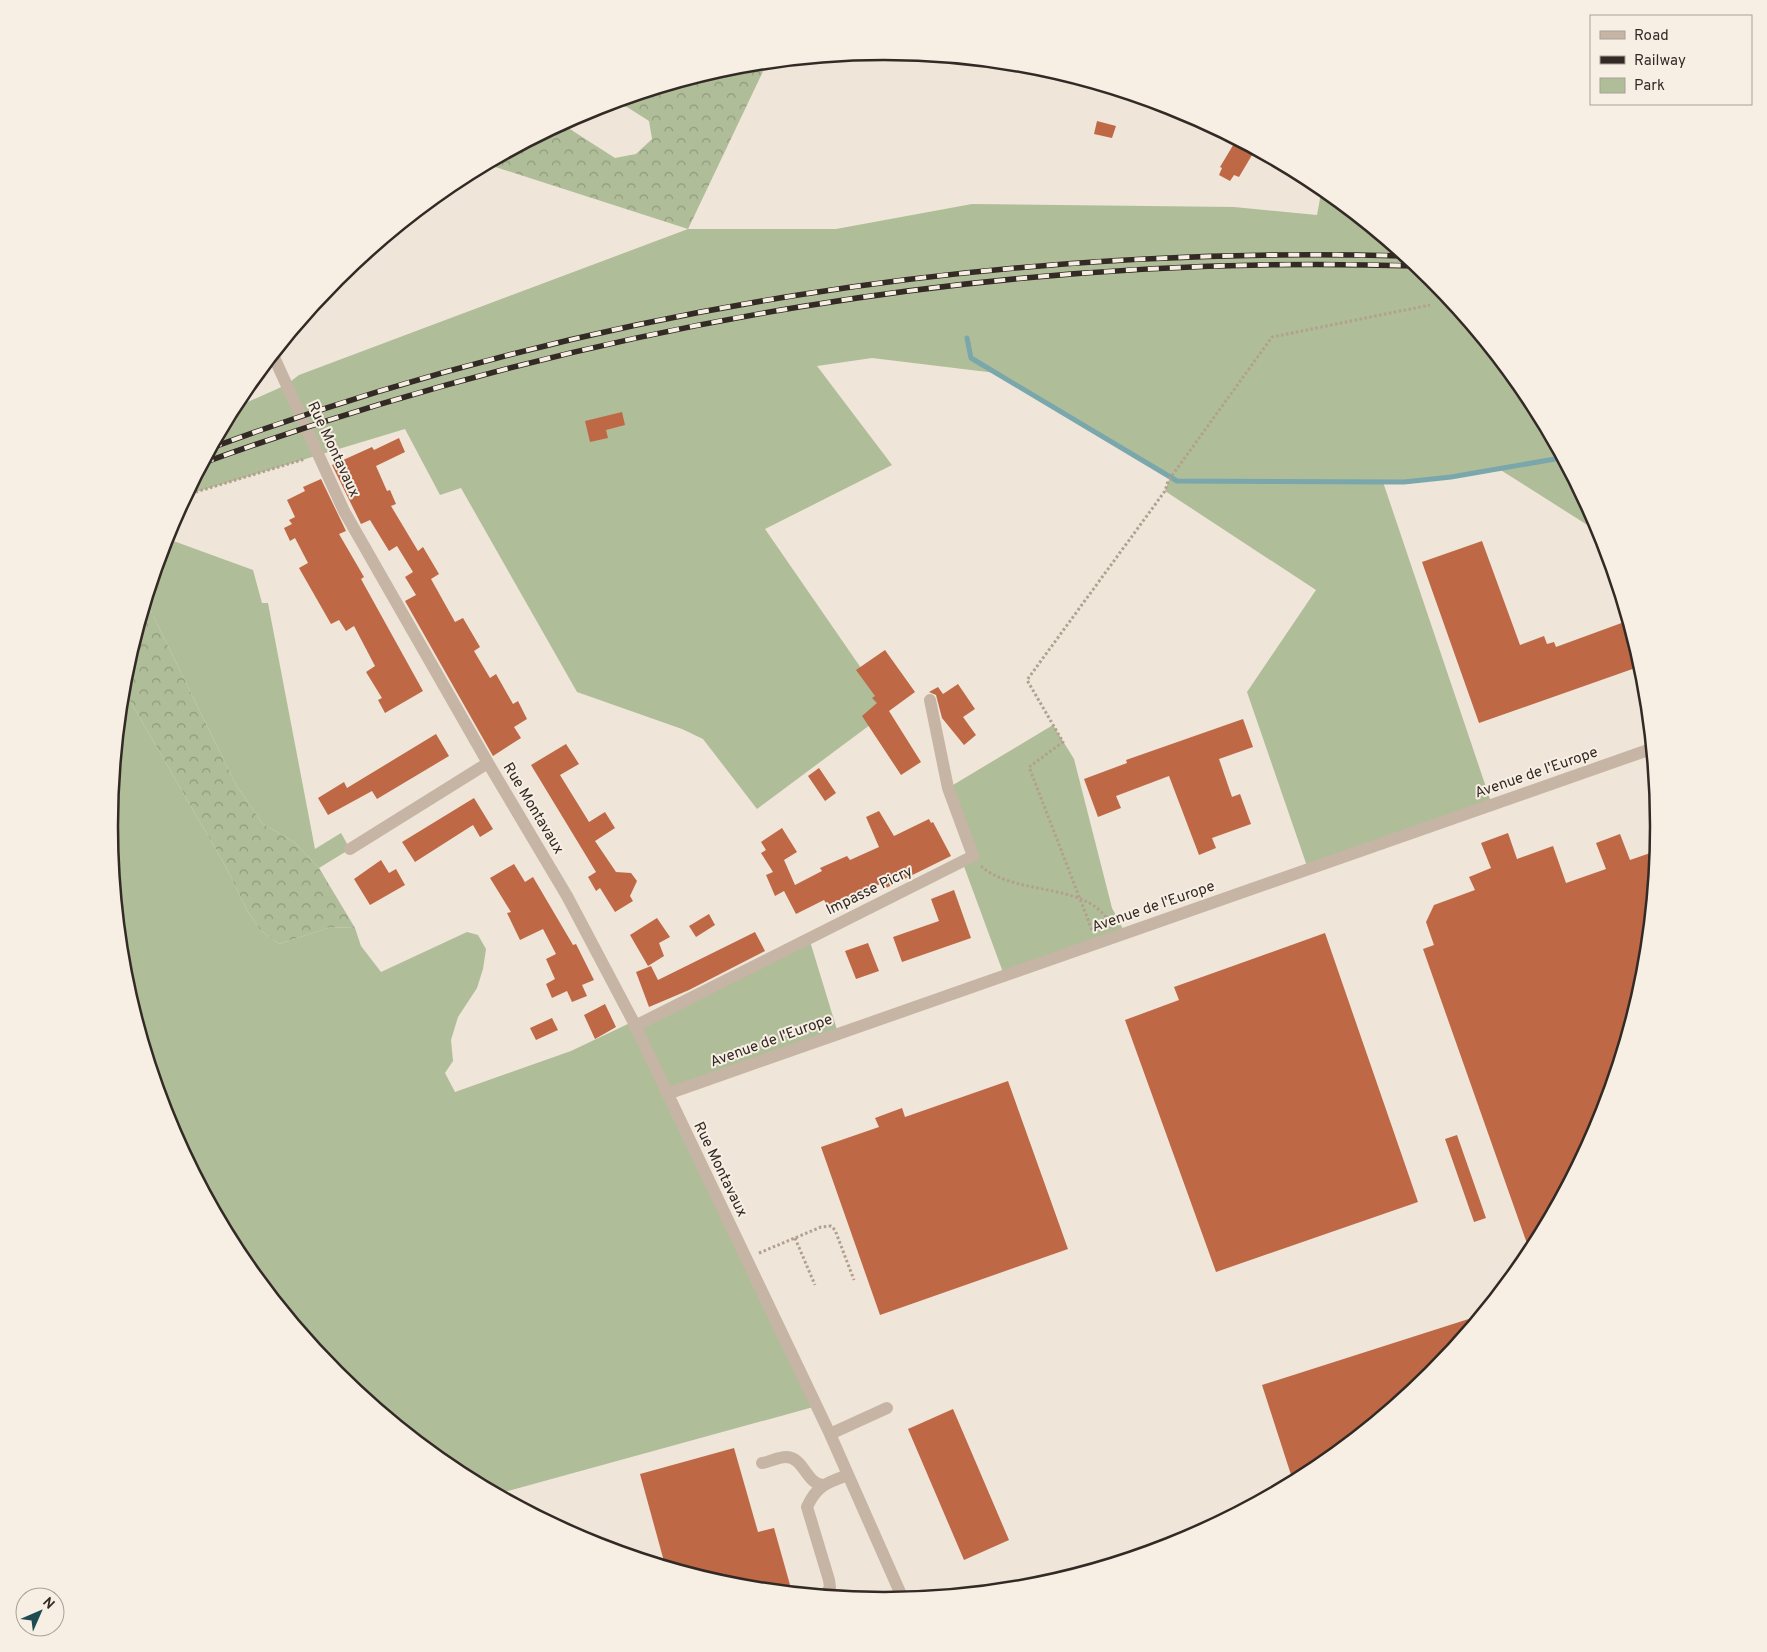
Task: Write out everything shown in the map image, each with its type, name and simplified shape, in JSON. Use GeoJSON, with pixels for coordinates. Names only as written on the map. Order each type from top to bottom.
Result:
{"type":"FeatureCollection","features":[{"type":"Feature","properties":{"kind":"street","name":"Rue Montavaux"},"geometry":{"type":"LineString","coordinates":[[276,361],[317,455],[365,550],[567,896],[635,1026],[830,1434],[900,1591]]}},
{"type":"Feature","properties":{"kind":"street"},"geometry":{"type":"LineString","coordinates":[[930,700],[948,788],[973,856]]}},
{"type":"Feature","properties":{"kind":"street","name":"Avenue de l'Europe"},"geometry":{"type":"LineString","coordinates":[[667,1094],[1097,942],[1646,752]]}},
{"type":"Feature","properties":{"kind":"street","name":"Rue Montavaux"},"geometry":{"type":"LineString","coordinates":[[350,849],[488,763]]}},
{"type":"Feature","properties":{"kind":"street","name":"Impasse Picry"},"geometry":{"type":"LineString","coordinates":[[635,1026],[973,856]]}},
{"type":"Feature","properties":{"kind":"street"},"geometry":{"type":"LineString","coordinates":[[830,1434],[887,1408]]}},
{"type":"Feature","properties":{"kind":"street"},"geometry":{"type":"LineString","coordinates":[[762,1463],[786,1457],[793,1459],[812,1481],[817,1485],[824,1485]]}},
{"type":"Feature","properties":{"kind":"street"},"geometry":{"type":"LineString","coordinates":[[829,1590],[829,1580],[807,1507],[815,1492],[824,1485],[848,1475]]}},
{"type":"Feature","properties":{"kind":"path"},"geometry":{"type":"LineString","coordinates":[[1097,942],[1030,767],[1063,742],[1027,680],[1165,491],[1168,480],[1272,336],[1430,305]]}},
{"type":"Feature","properties":{"kind":"path"},"geometry":{"type":"LineString","coordinates":[[194,493],[317,455]]}},
{"type":"Feature","properties":{"kind":"path"},"geometry":{"type":"LineString","coordinates":[[973,856],[990,874],[1081,899],[1096,906],[1103,914],[1115,936]]}},
{"type":"Feature","properties":{"kind":"path"},"geometry":{"type":"LineString","coordinates":[[746,1258],[822,1227],[831,1226],[835,1230],[854,1280]]}},
{"type":"Feature","properties":{"kind":"path"},"geometry":{"type":"LineString","coordinates":[[795,1238],[815,1285]]}},
{"type":"Feature","properties":{"kind":"green space"},"geometry":{"type":"Polygon","coordinates":[[[764,70],[688,229],[495,167],[568,128],[615,158],[636,154],[652,139],[649,121],[627,107],[622,106],[685,86],[764,70]]]}},
{"type":"Feature","properties":{"kind":"green space"},"geometry":{"type":"Polygon","coordinates":[[[1320,197],[1350,218],[1389,250],[1425,284],[1459,321],[1520,400],[1547,443],[1571,487],[1588,525],[1499,469],[1451,477],[1383,482],[1492,805],[1308,869],[1247,692],[1316,590],[1165,491],[1170,477],[996,373],[872,358],[817,366],[892,465],[765,529],[890,710],[757,809],[703,739],[682,729],[577,692],[461,488],[440,495],[405,429],[194,493],[220,443],[245,403],[286,385],[299,375],[688,229],[836,229],[972,204],[1234,207],[1317,215],[1320,197]]]}},
{"type":"Feature","properties":{"kind":"green space"},"geometry":{"type":"Polygon","coordinates":[[[173,541],[253,570],[262,603],[268,603],[315,849],[341,833],[350,849],[319,868],[294,842],[263,824],[236,785],[150,609],[173,541]]]}},
{"type":"Feature","properties":{"kind":"green space"},"geometry":{"type":"Polygon","coordinates":[[[150,609],[236,785],[263,824],[294,842],[319,868],[355,928],[331,927],[279,944],[260,930],[247,910],[226,867],[129,698],[132,677],[150,609]]]}},
{"type":"Feature","properties":{"kind":"green space"},"geometry":{"type":"Polygon","coordinates":[[[129,698],[226,867],[247,910],[260,930],[279,944],[331,927],[355,928],[361,946],[381,972],[467,932],[478,935],[486,949],[483,969],[477,988],[458,1017],[451,1040],[453,1061],[445,1073],[455,1092],[571,1051],[809,938],[838,1033],[667,1094],[817,1406],[505,1492],[458,1463],[417,1434],[378,1402],[342,1368],[276,1292],[247,1252],[220,1209],[196,1165],[158,1072],[132,975],[124,926],[119,876],[119,776],[129,698]]]}},
{"type":"Feature","properties":{"kind":"green space"},"geometry":{"type":"Polygon","coordinates":[[[1053,725],[1074,759],[1112,908],[1125,933],[1004,975],[962,861],[973,856],[948,788],[1053,725]]]}},
{"type":"Feature","properties":{"kind":"building"},"geometry":{"type":"Polygon","coordinates":[[[1097,121],[1116,126],[1112,138],[1094,134],[1097,121]]]}},
{"type":"Feature","properties":{"kind":"building"},"geometry":{"type":"Polygon","coordinates":[[[1233,145],[1252,155],[1239,177],[1234,175],[1230,181],[1219,175],[1222,168],[1220,167],[1233,145]]]}},
{"type":"Feature","properties":{"kind":"building"},"geometry":{"type":"Polygon","coordinates":[[[622,412],[625,425],[606,430],[608,438],[590,442],[585,421],[622,412]]]}},
{"type":"Feature","properties":{"kind":"building"},"geometry":{"type":"Polygon","coordinates":[[[399,438],[405,452],[376,466],[387,491],[390,490],[396,504],[391,506],[418,551],[423,547],[439,574],[431,579],[455,622],[463,618],[480,647],[474,651],[490,678],[496,674],[513,704],[518,701],[527,719],[514,727],[521,738],[493,756],[405,601],[416,595],[405,577],[413,572],[397,546],[389,551],[370,520],[361,524],[332,465],[372,447],[374,450],[399,438]]]}},
{"type":"Feature","properties":{"kind":"building"},"geometry":{"type":"Polygon","coordinates":[[[321,479],[346,531],[339,534],[364,577],[361,579],[423,691],[385,713],[378,700],[382,698],[366,672],[375,666],[354,626],[346,631],[339,620],[331,624],[299,568],[308,563],[295,538],[290,541],[284,528],[292,524],[289,520],[295,517],[287,500],[305,491],[303,487],[321,479]]]}},
{"type":"Feature","properties":{"kind":"building"},"geometry":{"type":"Polygon","coordinates":[[[1482,541],[1520,645],[1544,636],[1547,644],[1554,642],[1556,647],[1622,623],[1633,669],[1479,723],[1422,562],[1482,541]]]}},
{"type":"Feature","properties":{"kind":"building"},"geometry":{"type":"Polygon","coordinates":[[[885,650],[915,692],[889,711],[921,762],[901,775],[862,716],[877,703],[872,698],[875,696],[856,670],[885,650]]]}},
{"type":"Feature","properties":{"kind":"building"},"geometry":{"type":"Polygon","coordinates":[[[958,684],[975,709],[963,717],[976,735],[964,745],[942,718],[936,695],[929,692],[938,687],[943,694],[958,684]]]}},
{"type":"Feature","properties":{"kind":"building"},"geometry":{"type":"Polygon","coordinates":[[[1243,719],[1253,747],[1219,759],[1232,797],[1240,794],[1251,824],[1212,838],[1216,848],[1199,855],[1169,776],[1116,796],[1121,808],[1098,817],[1084,779],[1127,763],[1126,760],[1243,719]]]}},
{"type":"Feature","properties":{"kind":"building"},"geometry":{"type":"Polygon","coordinates":[[[436,734],[449,756],[377,799],[372,791],[328,815],[318,798],[344,782],[347,788],[436,734]]]}},
{"type":"Feature","properties":{"kind":"building"},"geometry":{"type":"Polygon","coordinates":[[[566,744],[579,764],[560,775],[589,822],[605,812],[615,828],[595,841],[616,872],[631,873],[637,881],[630,896],[633,901],[615,912],[600,888],[596,891],[588,877],[596,872],[531,765],[566,744]]]}},
{"type":"Feature","properties":{"kind":"building"},"geometry":{"type":"Polygon","coordinates":[[[819,768],[836,793],[825,801],[808,776],[819,768]]]}},
{"type":"Feature","properties":{"kind":"building"},"geometry":{"type":"Polygon","coordinates":[[[474,798],[493,829],[480,837],[473,825],[415,862],[402,842],[474,798]]]}},
{"type":"Feature","properties":{"kind":"building"},"geometry":{"type":"Polygon","coordinates":[[[879,811],[894,836],[929,819],[931,823],[933,822],[951,856],[882,890],[880,884],[831,911],[824,900],[796,914],[784,891],[775,896],[766,875],[773,872],[761,853],[766,850],[761,842],[782,828],[797,852],[784,860],[795,885],[822,871],[820,868],[847,856],[850,860],[879,847],[866,817],[879,811]]]}},
{"type":"Feature","properties":{"kind":"building"},"geometry":{"type":"Polygon","coordinates":[[[1508,833],[1517,859],[1553,846],[1566,883],[1606,869],[1596,843],[1620,834],[1630,860],[1649,853],[1643,926],[1635,975],[1609,1072],[1571,1165],[1526,1242],[1423,949],[1434,945],[1426,922],[1434,905],[1475,890],[1469,877],[1491,868],[1481,843],[1508,833]]]}},
{"type":"Feature","properties":{"kind":"building"},"geometry":{"type":"Polygon","coordinates":[[[381,860],[389,873],[396,869],[405,885],[370,905],[354,879],[381,860]]]}},
{"type":"Feature","properties":{"kind":"building"},"geometry":{"type":"Polygon","coordinates":[[[514,864],[525,882],[533,877],[573,945],[576,944],[594,980],[582,985],[587,996],[572,1002],[567,991],[552,998],[546,984],[555,979],[546,959],[556,954],[543,929],[520,940],[507,913],[511,912],[490,878],[514,864]]]}},
{"type":"Feature","properties":{"kind":"building"},"geometry":{"type":"Polygon","coordinates":[[[954,890],[971,938],[902,962],[893,937],[939,921],[931,899],[954,890]]]}},
{"type":"Feature","properties":{"kind":"building"},"geometry":{"type":"Polygon","coordinates":[[[709,914],[715,925],[696,937],[689,926],[709,914]]]}},
{"type":"Feature","properties":{"kind":"building"},"geometry":{"type":"Polygon","coordinates":[[[657,918],[670,937],[659,943],[664,956],[648,966],[630,935],[657,918]]]}},
{"type":"Feature","properties":{"kind":"building"},"geometry":{"type":"Polygon","coordinates":[[[755,932],[765,951],[689,990],[649,1007],[636,972],[651,966],[658,980],[755,932]]]}},
{"type":"Feature","properties":{"kind":"building"},"geometry":{"type":"Polygon","coordinates":[[[1325,933],[1418,1202],[1216,1272],[1125,1020],[1179,1000],[1174,987],[1325,933]]]}},
{"type":"Feature","properties":{"kind":"building"},"geometry":{"type":"Polygon","coordinates":[[[868,943],[879,971],[856,979],[845,951],[868,943]]]}},
{"type":"Feature","properties":{"kind":"building"},"geometry":{"type":"Polygon","coordinates":[[[605,1004],[616,1027],[595,1039],[584,1015],[605,1004]]]}},
{"type":"Feature","properties":{"kind":"building"},"geometry":{"type":"Polygon","coordinates":[[[552,1018],[558,1030],[536,1040],[530,1028],[552,1018]]]}},
{"type":"Feature","properties":{"kind":"building"},"geometry":{"type":"Polygon","coordinates":[[[1008,1081],[1068,1249],[880,1315],[821,1147],[879,1127],[875,1118],[902,1108],[905,1117],[1008,1081]]]}},
{"type":"Feature","properties":{"kind":"building"},"geometry":{"type":"Polygon","coordinates":[[[1457,1135],[1486,1218],[1474,1222],[1445,1139],[1457,1135]]]}},
{"type":"Feature","properties":{"kind":"building"},"geometry":{"type":"Polygon","coordinates":[[[1469,1319],[1425,1368],[1389,1402],[1350,1434],[1291,1474],[1262,1385],[1469,1319]]]}},
{"type":"Feature","properties":{"kind":"building"},"geometry":{"type":"Polygon","coordinates":[[[953,1409],[1009,1540],[964,1560],[908,1429],[953,1409]]]}},
{"type":"Feature","properties":{"kind":"building"},"geometry":{"type":"Polygon","coordinates":[[[734,1448],[758,1532],[774,1528],[790,1586],[734,1577],[663,1559],[640,1474],[734,1448]]]}},
{"type":"Feature","properties":{"kind":"waterway"},"geometry":{"type":"LineString","coordinates":[[967,338],[971,358],[1177,481],[1404,482],[1451,477],[1556,459]]}},
{"type":"Feature","properties":{"kind":"railway"},"geometry":{"type":"LineString","coordinates":[[219,445],[355,399],[501,357],[649,322],[798,295],[949,275],[1100,262],[1252,255],[1395,256]]}},
{"type":"Feature","properties":{"kind":"railway"},"geometry":{"type":"LineString","coordinates":[[210,461],[350,414],[499,371],[649,335],[800,307],[953,285],[1107,271],[1261,265],[1406,266]]}}]}
